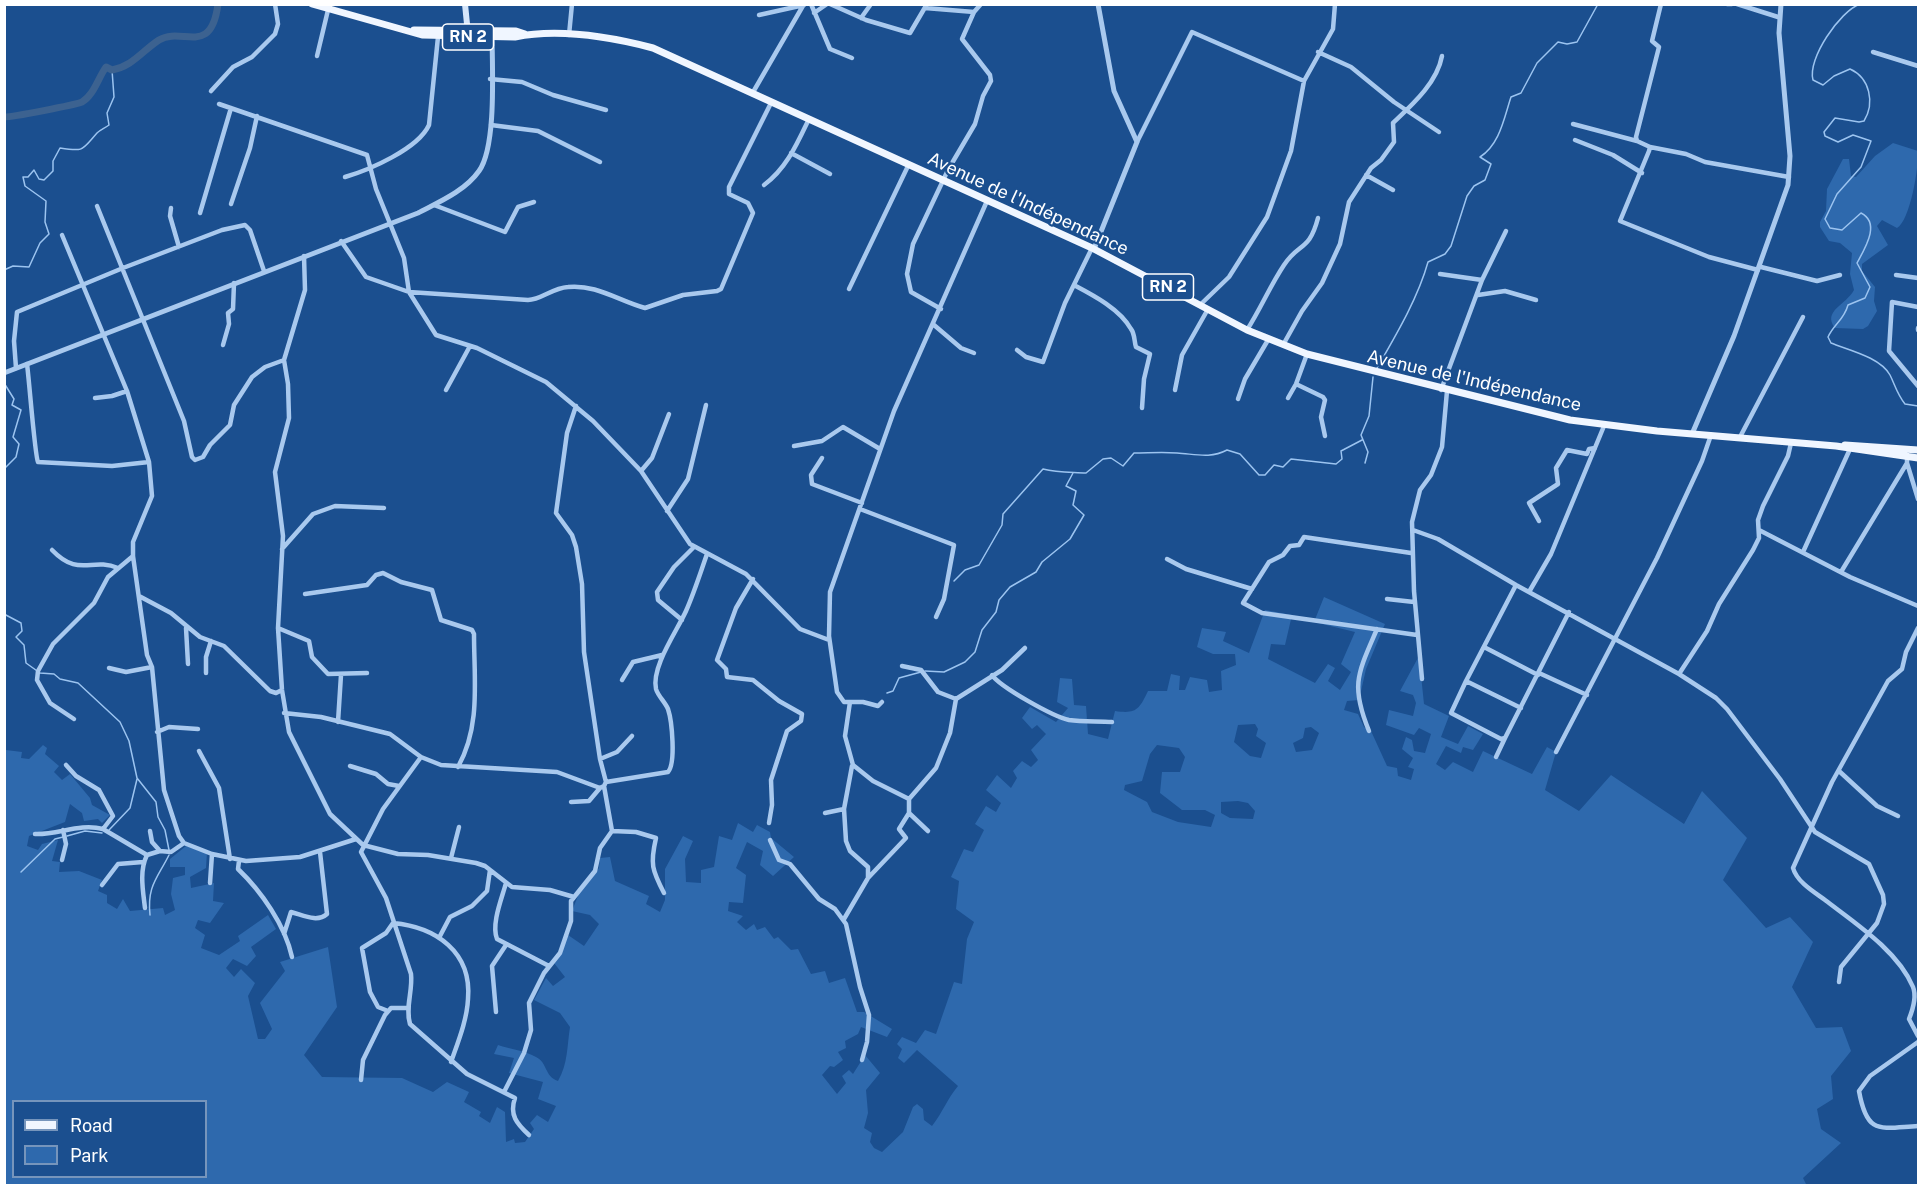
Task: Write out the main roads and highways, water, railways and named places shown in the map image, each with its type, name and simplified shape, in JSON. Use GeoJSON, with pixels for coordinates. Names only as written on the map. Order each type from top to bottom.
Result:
{"type":"FeatureCollection","features":[{"type":"Feature","properties":{"kind":"main road","name":"Avenue de l'Indépendance"},"geometry":{"type":"LineString","coordinates":[[312,4],[438,37],[460,34]]}},
{"type":"Feature","properties":{"kind":"main road"},"geometry":{"type":"LineString","coordinates":[[465,4],[468,34]]}},
{"type":"Feature","properties":{"kind":"main road"},"geometry":{"type":"LineString","coordinates":[[460,34],[465,16]]}},
{"type":"Feature","properties":{"kind":"main road","name":"Avenue de l'Indépendance"},"geometry":{"type":"LineString","coordinates":[[409,31],[460,34],[516,31],[528,35],[606,38],[653,48],[808,121],[1093,248],[1247,330],[1307,354],[1444,390],[1604,426],[1836,446],[1907,459],[1918,458]]}},
{"type":"Feature","properties":{"kind":"main road","name":"Avenue de l'Indépendance"},"geometry":{"type":"LineString","coordinates":[[1836,446],[1854,444],[1918,450]]}},
{"type":"Feature","properties":{"kind":"waterway"},"geometry":{"type":"LineString","coordinates":[[4,117],[82,102],[93,91],[106,67],[112,70],[126,65],[159,40],[177,36],[194,37],[209,30],[218,4]]}},
{"type":"Feature","properties":{"kind":"waterway"},"geometry":{"type":"LineString","coordinates":[[1377,368],[1412,303],[1428,262],[1445,254],[1451,246],[1467,196],[1474,186],[1485,180],[1491,164],[1480,157],[1487,152],[1497,138],[1511,97],[1521,93],[1537,63],[1558,42],[1567,44],[1577,42],[1598,4]]}},
{"type":"Feature","properties":{"kind":"waterway"},"geometry":{"type":"LineString","coordinates":[[1860,4],[1843,16],[1827,37],[1812,71],[1813,80],[1823,85],[1834,76],[1850,69],[1862,78],[1870,99],[1864,121],[1835,118],[1824,132],[1825,136],[1838,142],[1853,135],[1871,141],[1861,167],[1837,194],[1825,219],[1830,228],[1842,230],[1861,213],[1867,217],[1871,229],[1870,236],[1857,263],[1870,287],[1865,298],[1848,305],[1828,337],[1831,343],[1879,363],[1890,375],[1905,404],[1918,406]]}},
{"type":"Feature","properties":{"kind":"waterway"},"geometry":{"type":"LineString","coordinates":[[4,270],[13,266],[29,267],[40,243],[49,234],[45,222],[46,201],[25,186],[23,177],[28,177],[34,170],[39,179],[44,180],[53,171],[53,161],[60,148],[74,150],[82,148],[98,132],[109,125],[107,113],[114,97],[112,70]]}},
{"type":"Feature","properties":{"kind":"waterway"},"geometry":{"type":"LineString","coordinates":[[1365,463],[1368,452],[1361,435],[1369,416],[1373,377]]}},
{"type":"Feature","properties":{"kind":"waterway"},"geometry":{"type":"LineString","coordinates":[[4,383],[14,399],[12,405],[21,410],[13,437],[19,444],[16,457],[4,469]]}},
{"type":"Feature","properties":{"kind":"waterway"},"geometry":{"type":"LineString","coordinates":[[954,581],[965,570],[979,565],[1002,525],[1003,514],[1043,469],[1086,473],[1103,459],[1111,458],[1123,466],[1134,453],[1208,455],[1227,450],[1240,454],[1259,475],[1265,475],[1274,465],[1283,467],[1291,459],[1336,464],[1342,459],[1341,451],[1362,440]]}},
{"type":"Feature","properties":{"kind":"waterway"},"geometry":{"type":"LineString","coordinates":[[925,671],[944,672],[965,662],[975,652],[982,630],[996,612],[999,600],[1010,587],[1036,572],[1042,562],[1070,539],[1084,515],[1073,505],[1076,491],[1066,486],[1073,473]]}},
{"type":"Feature","properties":{"kind":"waterway"},"geometry":{"type":"LineString","coordinates":[[4,614],[21,623],[22,631],[16,637],[24,645],[26,663],[40,673],[54,674],[60,679],[78,683],[120,722],[129,741],[137,778],[156,802],[158,817],[165,830],[169,850]]}},
{"type":"Feature","properties":{"kind":"waterway"},"geometry":{"type":"LineString","coordinates":[[887,693],[893,691],[899,678],[921,672]]}},
{"type":"Feature","properties":{"kind":"waterway"},"geometry":{"type":"LineString","coordinates":[[1918,723],[1918,733]]}},
{"type":"Feature","properties":{"kind":"waterway"},"geometry":{"type":"LineString","coordinates":[[109,830],[130,808],[137,779]]}},
{"type":"Feature","properties":{"kind":"waterway"},"geometry":{"type":"LineString","coordinates":[[67,836],[85,831],[102,833]]}},
{"type":"Feature","properties":{"kind":"waterway"},"geometry":{"type":"LineString","coordinates":[[21,872],[55,839],[63,837]]}},
{"type":"Feature","properties":{"kind":"waterway"},"geometry":{"type":"LineString","coordinates":[[150,915],[152,890],[169,855]]}}]}
